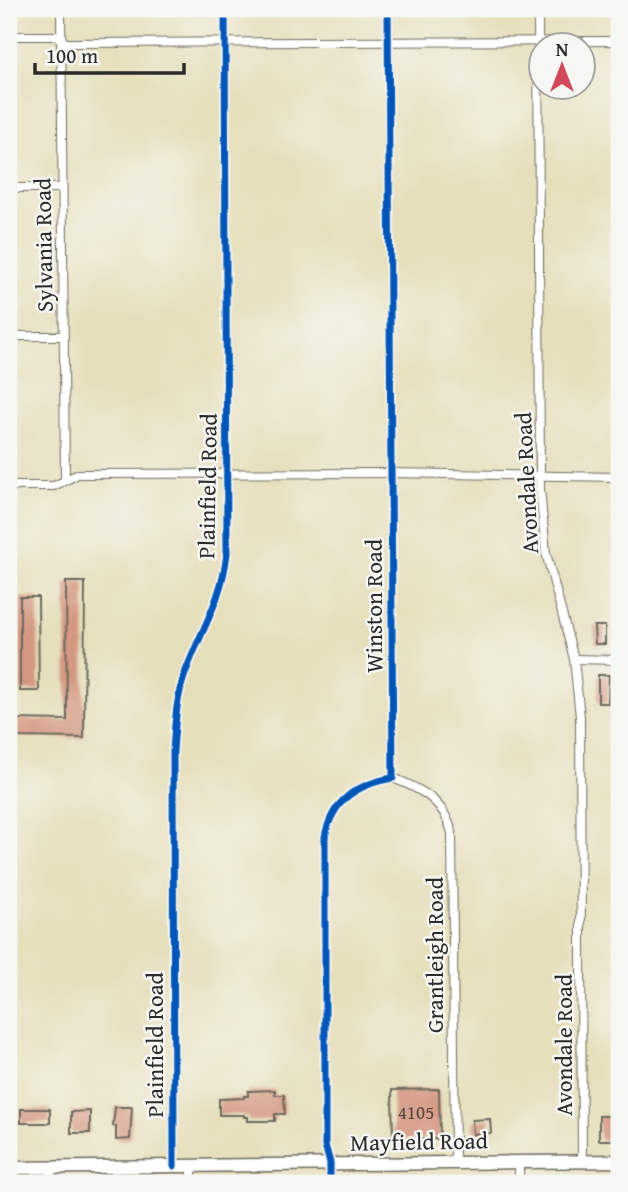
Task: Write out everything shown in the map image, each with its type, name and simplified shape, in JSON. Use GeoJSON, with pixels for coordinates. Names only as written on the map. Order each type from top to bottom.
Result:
{"type":"FeatureCollection","features":[{"type":"Feature","properties":{"kind":"main road","name":"Mayfield Road"},"geometry":{"type":"LineString","coordinates":[[9,1168],[619,1161]]}},
{"type":"Feature","properties":{"kind":"street","name":"Sylvania Road"},"geometry":{"type":"LineString","coordinates":[[61,9],[65,480]]}},
{"type":"Feature","properties":{"kind":"street","name":"Plainfield Road"},"geometry":{"type":"LineString","coordinates":[[174,1166],[173,751],[176,709],[186,671],[218,598],[225,575],[227,553],[225,9]]}},
{"type":"Feature","properties":{"kind":"street","name":"Winston Road"},"geometry":{"type":"LineString","coordinates":[[388,9],[393,778]]}},
{"type":"Feature","properties":{"kind":"street","name":"Avondale Road"},"geometry":{"type":"LineString","coordinates":[[538,9],[538,32]]}},
{"type":"Feature","properties":{"kind":"street"},"geometry":{"type":"LineString","coordinates":[[9,36],[56,36],[66,43],[526,42]]}},
{"type":"Feature","properties":{"kind":"street"},"geometry":{"type":"LineString","coordinates":[[596,41],[619,41]]}},
{"type":"Feature","properties":{"kind":"street","name":"Avondale Road"},"geometry":{"type":"LineString","coordinates":[[538,102],[541,506],[547,553],[574,659],[580,717],[582,1161]]}},
{"type":"Feature","properties":{"kind":"street"},"geometry":{"type":"LineString","coordinates":[[9,188],[62,188]]}},
{"type":"Feature","properties":{"kind":"street"},"geometry":{"type":"LineString","coordinates":[[9,336],[63,336]]}},
{"type":"Feature","properties":{"kind":"street"},"geometry":{"type":"LineString","coordinates":[[9,486],[54,486],[78,474],[391,473],[619,477]]}},
{"type":"Feature","properties":{"kind":"street"},"geometry":{"type":"LineString","coordinates":[[574,659],[619,660]]}},
{"type":"Feature","properties":{"kind":"street"},"geometry":{"type":"LineString","coordinates":[[330,1183],[330,1163],[325,1145],[325,838],[333,811],[348,795],[365,785],[393,778]]}},
{"type":"Feature","properties":{"kind":"street","name":"Grantleigh Road"},"geometry":{"type":"LineString","coordinates":[[393,778],[432,797],[442,809],[452,833],[455,1162]]}},
{"type":"Feature","properties":{"kind":"street"},"geometry":{"type":"LineString","coordinates":[[519,1161],[519,1183]]}},
{"type":"Feature","properties":{"kind":"street"},"geometry":{"type":"LineString","coordinates":[[192,1165],[192,1183]]}},
{"type":"Feature","properties":{"kind":"street"},"geometry":{"type":"LineString","coordinates":[[51,1167],[51,1183]]}},
{"type":"Feature","properties":{"kind":"building"},"geometry":{"type":"Polygon","coordinates":[[[66,582],[85,582],[84,738],[12,737],[12,719],[67,720],[66,582]]]}},
{"type":"Feature","properties":{"kind":"building"},"geometry":{"type":"Polygon","coordinates":[[[20,597],[38,597],[39,691],[20,691],[20,597]]]}},
{"type":"Feature","properties":{"kind":"building"},"geometry":{"type":"Polygon","coordinates":[[[594,626],[605,626],[605,644],[595,644],[594,626]]]}},
{"type":"Feature","properties":{"kind":"building"},"geometry":{"type":"Polygon","coordinates":[[[598,675],[609,675],[608,703],[598,703],[598,675]]]}},
{"type":"Feature","properties":{"kind":"building"},"geometry":{"type":"Polygon","coordinates":[[[439,1089],[440,1139],[393,1140],[392,1090],[439,1089]]]}},
{"type":"Feature","properties":{"kind":"building"},"geometry":{"type":"Polygon","coordinates":[[[275,1090],[275,1095],[284,1095],[285,1114],[275,1114],[275,1121],[248,1121],[248,1117],[244,1115],[219,1115],[219,1099],[244,1098],[248,1096],[248,1091],[275,1090]]]}},
{"type":"Feature","properties":{"kind":"building"},"geometry":{"type":"Polygon","coordinates":[[[115,1107],[132,1107],[130,1139],[116,1140],[116,1126],[113,1126],[115,1107]]]}},
{"type":"Feature","properties":{"kind":"building"},"geometry":{"type":"Polygon","coordinates":[[[21,1109],[50,1109],[50,1123],[21,1123],[21,1109]]]}},
{"type":"Feature","properties":{"kind":"building"},"geometry":{"type":"Polygon","coordinates":[[[90,1111],[90,1133],[71,1133],[71,1112],[90,1111]]]}},
{"type":"Feature","properties":{"kind":"building"},"geometry":{"type":"Polygon","coordinates":[[[599,1116],[619,1116],[619,1140],[599,1140],[599,1116]]]}},
{"type":"Feature","properties":{"kind":"building"},"geometry":{"type":"Polygon","coordinates":[[[490,1119],[491,1133],[473,1134],[472,1120],[490,1119]]]}},
{"type":"Feature","properties":{"kind":"cycle path"},"geometry":{"type":"LineString","coordinates":[[174,1166],[174,731],[183,681],[216,600],[227,553],[225,9]]}},
{"type":"Feature","properties":{"kind":"cycle path"},"geometry":{"type":"LineString","coordinates":[[330,1183],[330,1163],[325,1145],[325,837],[334,813],[348,796],[368,785],[393,778],[388,9]]}}]}
